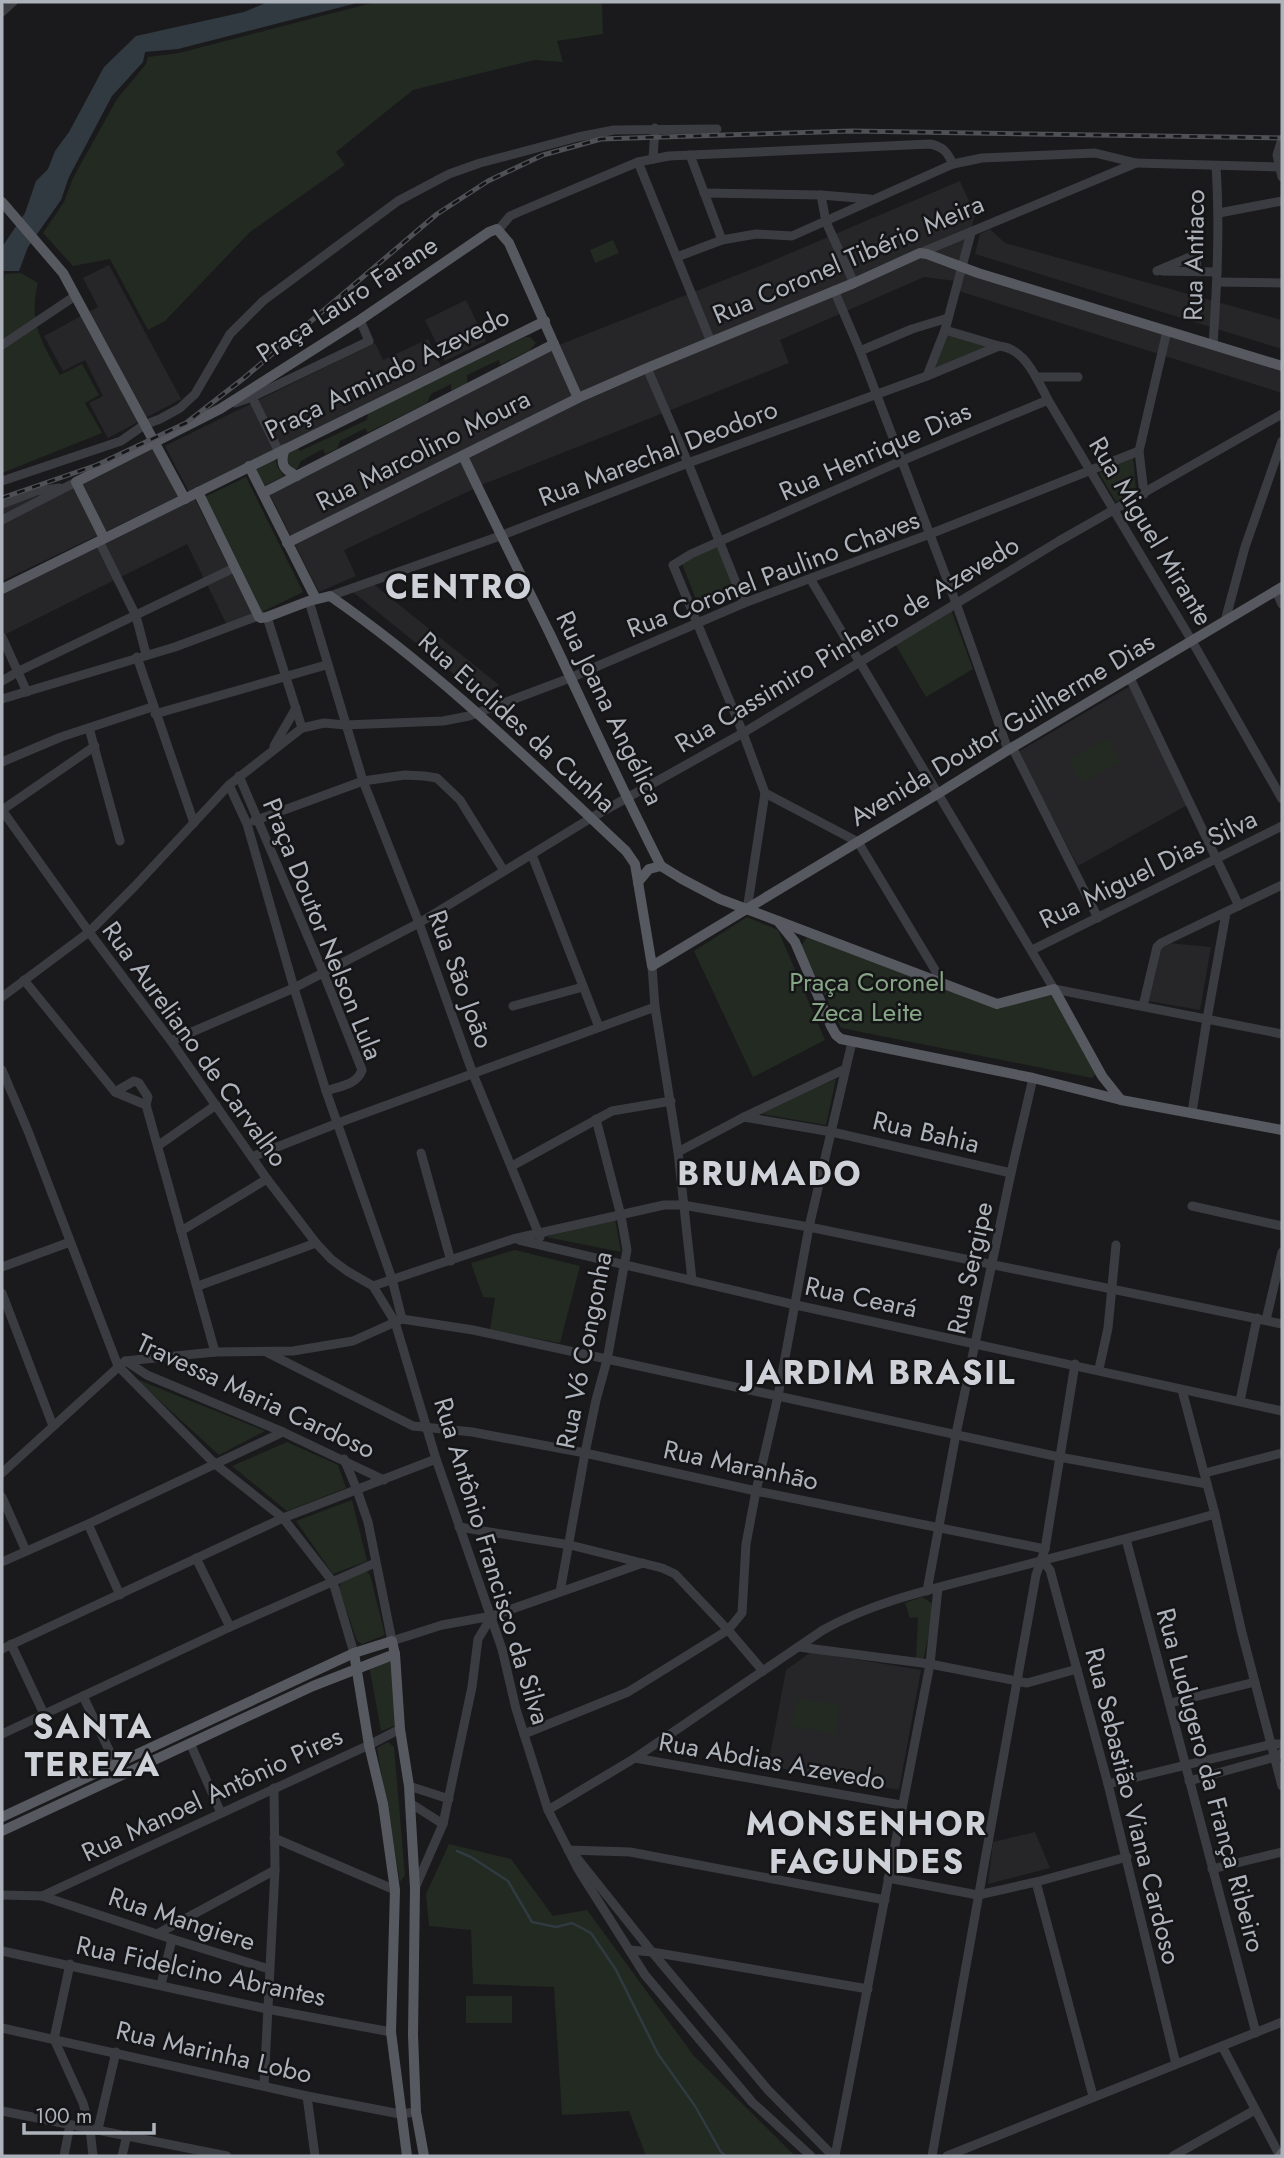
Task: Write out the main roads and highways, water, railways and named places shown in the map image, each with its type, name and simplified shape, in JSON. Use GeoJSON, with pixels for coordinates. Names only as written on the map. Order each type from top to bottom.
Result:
{"type":"FeatureCollection","features":[{"type":"Feature","properties":{"kind":"main road"},"geometry":{"type":"LineString","coordinates":[[4,205],[63,273],[185,499]]}},
{"type":"Feature","properties":{"kind":"main road","name":"Praça Lauro Farane"},"geometry":{"type":"LineString","coordinates":[[102,540],[72,484],[220,409],[360,320],[489,232],[499,229],[509,243],[545,321]]}},
{"type":"Feature","properties":{"kind":"main road","name":"Rua Coronel Tibério Meira"},"geometry":{"type":"LineString","coordinates":[[578,398],[920,253],[961,268],[1282,366]]}},
{"type":"Feature","properties":{"kind":"main road"},"geometry":{"type":"LineString","coordinates":[[545,321],[578,398]]}},
{"type":"Feature","properties":{"kind":"main road","name":"Praça Armindo Azevedo"},"geometry":{"type":"LineString","coordinates":[[2,589],[545,321]]}},
{"type":"Feature","properties":{"kind":"main road","name":"Praça Armindo Azevedo"},"geometry":{"type":"LineString","coordinates":[[263,493],[554,344]]}},
{"type":"Feature","properties":{"kind":"main road","name":"Rua Marcolino Moura"},"geometry":{"type":"LineString","coordinates":[[288,543],[578,398]]}},
{"type":"Feature","properties":{"kind":"main road"},"geometry":{"type":"LineString","coordinates":[[282,450],[282,466],[298,477]]}},
{"type":"Feature","properties":{"kind":"main road","name":"Rua Joana Angélica"},"geometry":{"type":"LineString","coordinates":[[463,456],[661,866]]}},
{"type":"Feature","properties":{"kind":"main road"},"geometry":{"type":"LineString","coordinates":[[198,492],[234,568],[262,617],[312,600],[288,543],[249,466]]}},
{"type":"Feature","properties":{"kind":"main road","name":"Avenida Doutor Guilherme Dias"},"geometry":{"type":"LineString","coordinates":[[647,938],[652,966],[1010,748],[1279,589]]}},
{"type":"Feature","properties":{"kind":"main road","name":"Rua Euclides da Cunha"},"geometry":{"type":"LineString","coordinates":[[312,600],[330,596],[402,648],[478,712],[625,850],[635,864],[638,882]]}},
{"type":"Feature","properties":{"kind":"main road"},"geometry":{"type":"LineString","coordinates":[[680,949],[665,951],[656,948],[647,938],[638,882],[649,869],[661,866],[720,899],[998,1004],[1054,989],[1102,1076],[1121,1100]]}},
{"type":"Feature","properties":{"kind":"main road"},"geometry":{"type":"LineString","coordinates":[[720,899],[726,909],[721,925]]}},
{"type":"Feature","properties":{"kind":"main road"},"geometry":{"type":"LineString","coordinates":[[778,921],[795,942],[836,1035],[852,1042],[1033,1078],[1121,1100],[1282,1130]]}},
{"type":"Feature","properties":{"kind":"main road"},"geometry":{"type":"LineString","coordinates":[[795,942],[810,933]]}},
{"type":"Feature","properties":{"kind":"main road"},"geometry":{"type":"LineString","coordinates":[[1077,1089],[1092,1085],[1102,1076]]}},
{"type":"Feature","properties":{"kind":"main road"},"geometry":{"type":"LineString","coordinates":[[2,1817],[354,1653],[392,1641],[400,1729],[409,1786],[415,1888],[412,2035],[416,2112],[424,2156]]}},
{"type":"Feature","properties":{"kind":"main road"},"geometry":{"type":"LineString","coordinates":[[354,1653],[369,1745],[383,1804],[395,1890],[391,2032],[407,2156]]}},
{"type":"Feature","properties":{"kind":"main road"},"geometry":{"type":"LineString","coordinates":[[2,1831],[313,1686],[395,1654]]}},
{"type":"Feature","properties":{"kind":"main road"},"geometry":{"type":"LineString","coordinates":[[154,1746],[159,1757]]}},
{"type":"Feature","properties":{"kind":"main road"},"geometry":{"type":"LineString","coordinates":[[13,1812],[18,1823]]}},
{"type":"Feature","properties":{"kind":"main road"},"geometry":{"type":"LineString","coordinates":[[391,2032],[412,2035]]}},
{"type":"Feature","properties":{"kind":"waterway"},"geometry":{"type":"LineString","coordinates":[[457,1851],[508,1881],[532,1922],[556,1927],[572,1923],[591,1933],[616,1970],[658,2054],[726,2156]]}},
{"type":"Feature","properties":{"kind":"railway"},"geometry":{"type":"LineString","coordinates":[[2,498],[97,465],[186,423],[244,378],[437,214],[488,181],[543,155],[601,139],[852,131],[1282,138]]}},
{"type":"Feature","properties":{"kind":"district","name":"CENTRO"},"geometry":{"type":"Point","coordinates":[459,586]}},
{"type":"Feature","properties":{"kind":"district","name":"BRUMADO"},"geometry":{"type":"Point","coordinates":[770,1173]}},
{"type":"Feature","properties":{"kind":"district","name":"JARDIM BRASIL"},"geometry":{"type":"Point","coordinates":[880,1372]}},
{"type":"Feature","properties":{"kind":"district","name":"SANTA TEREZA"},"geometry":{"type":"Point","coordinates":[93,1745]}},
{"type":"Feature","properties":{"kind":"district","name":"MONSENHOR FAGUNDES"},"geometry":{"type":"Point","coordinates":[867,1842]}},
{"type":"Feature","properties":{"kind":"park label","name":"Praça Coronel Zeca Leite"},"geometry":{"type":"Point","coordinates":[867,997]}}]}
